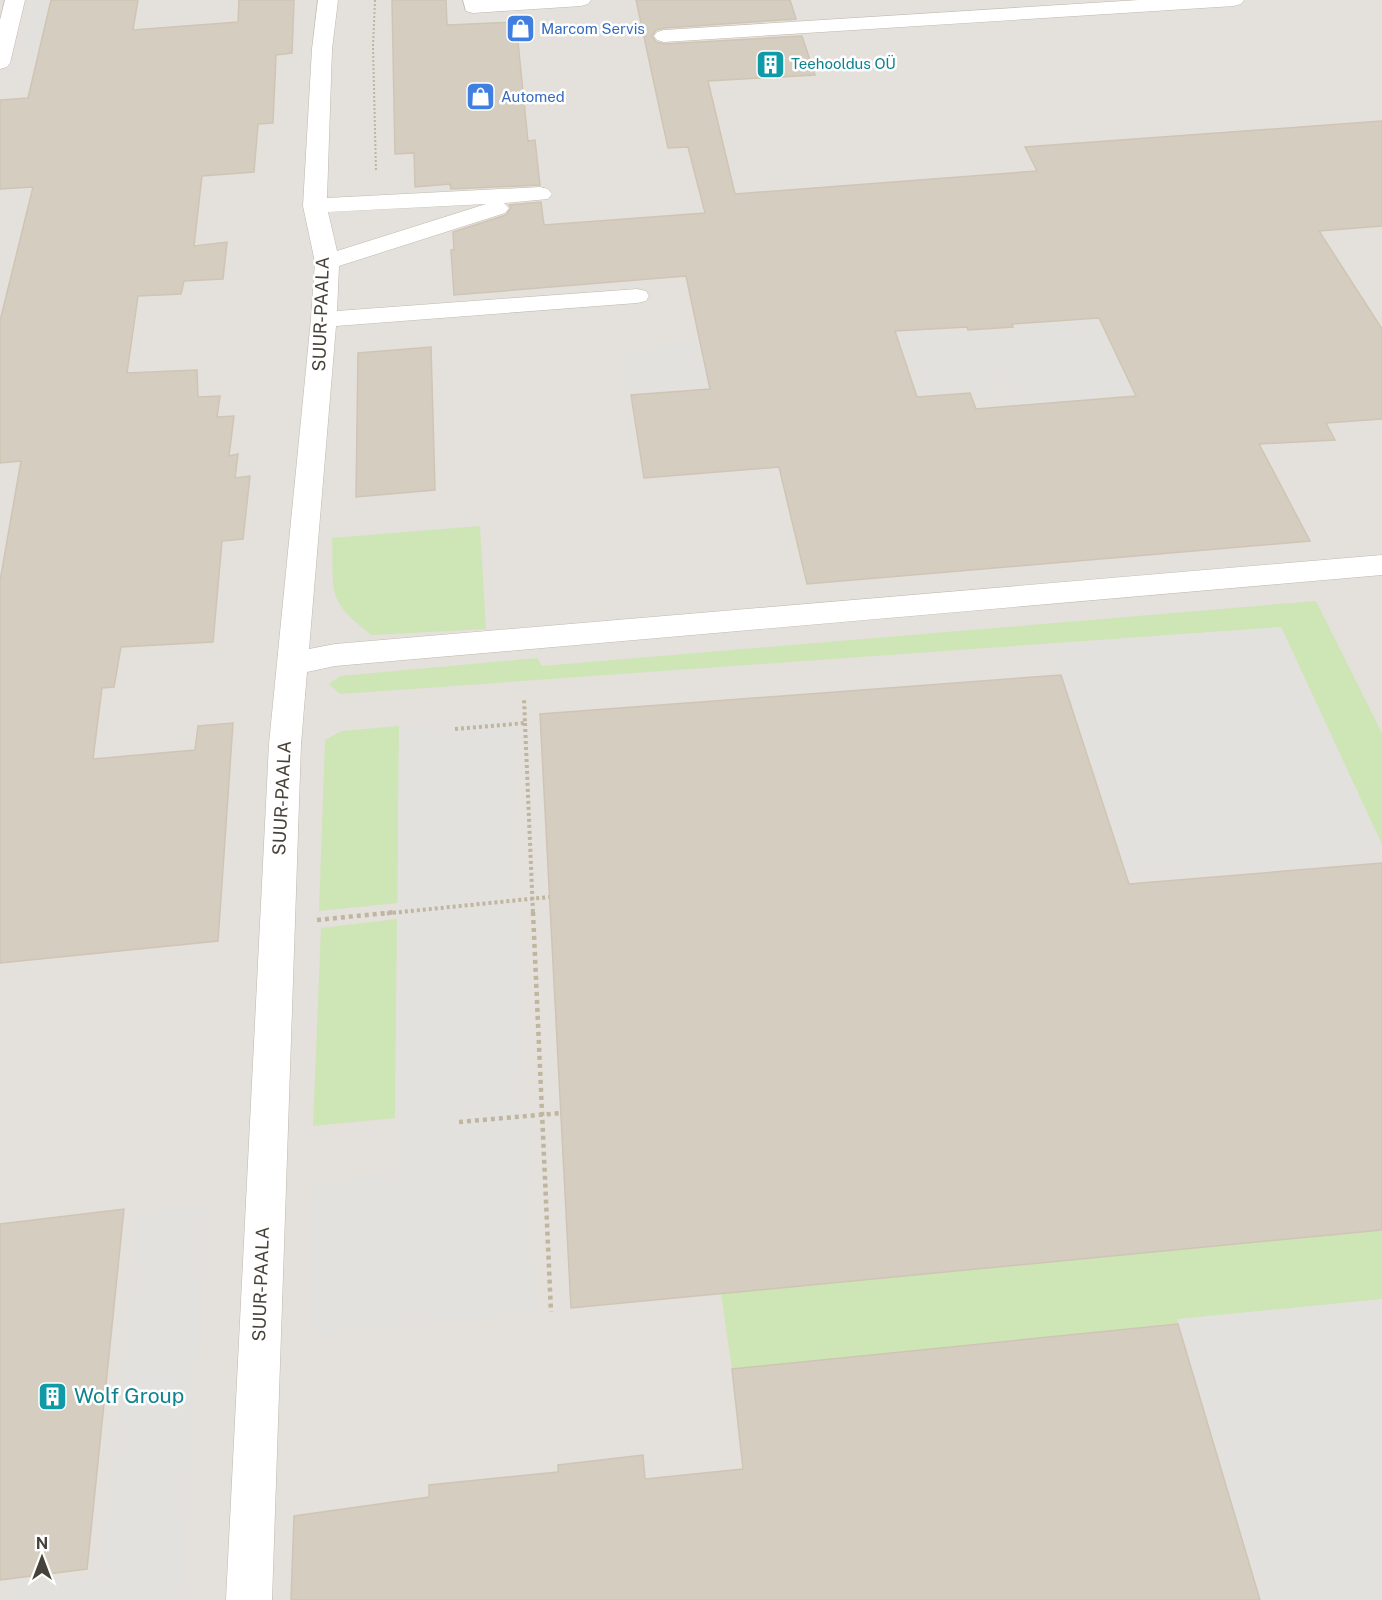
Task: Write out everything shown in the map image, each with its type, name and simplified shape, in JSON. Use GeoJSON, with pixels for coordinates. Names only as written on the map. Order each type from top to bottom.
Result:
{"type":"FeatureCollection","features":[{"type":"Feature","properties":{"kind":"street"},"geometry":{"type":"LineString","coordinates":[[0,63],[12,21],[15,0]]}},
{"type":"Feature","properties":{"kind":"street","name":"SUUR-PAALA"},"geometry":{"type":"LineString","coordinates":[[249,1600],[285,744],[324,320],[327,262],[315,206],[322,49],[328,0]]}},
{"type":"Feature","properties":{"kind":"street"},"geometry":{"type":"LineString","coordinates":[[473,0],[473,7],[581,2],[581,0]]}},
{"type":"Feature","properties":{"kind":"street"},"geometry":{"type":"LineString","coordinates":[[664,36],[1242,0]]}},
{"type":"Feature","properties":{"kind":"street"},"geometry":{"type":"LineString","coordinates":[[315,206],[540,194],[327,262]]}},
{"type":"Feature","properties":{"kind":"street"},"geometry":{"type":"LineString","coordinates":[[324,320],[638,296]]}},
{"type":"Feature","properties":{"kind":"street"},"geometry":{"type":"LineString","coordinates":[[292,664],[335,655],[1382,565]]}},
{"type":"Feature","properties":{"kind":"path"},"geometry":{"type":"LineString","coordinates":[[375,0],[373,46],[377,203]]}},
{"type":"Feature","properties":{"kind":"path"},"geometry":{"type":"LineString","coordinates":[[524,698],[551,1312]]}},
{"type":"Feature","properties":{"kind":"path"},"geometry":{"type":"LineString","coordinates":[[455,729],[525,723]]}},
{"type":"Feature","properties":{"kind":"path"},"geometry":{"type":"LineString","coordinates":[[276,924],[549,897]]}},
{"type":"Feature","properties":{"kind":"path"},"geometry":{"type":"LineString","coordinates":[[459,1122],[561,1113]]}},
{"type":"Feature","properties":{"kind":"shaded area"},"geometry":{"type":"Polygon","coordinates":[[[0,0],[1382,0],[1382,1600],[0,1600],[0,0]]]}},
{"type":"Feature","properties":{"kind":"shaded area"},"geometry":{"type":"Polygon","coordinates":[[[31,0],[50,0],[39,51],[18,53],[31,0]]]}},
{"type":"Feature","properties":{"kind":"shaded area"},"geometry":{"type":"Polygon","coordinates":[[[1100,317],[1136,396],[1015,405],[1004,379],[991,381],[999,400],[977,401],[973,391],[919,395],[913,373],[624,394],[622,349],[935,326],[938,331],[963,329],[964,333],[1017,328],[1016,325],[1019,324],[1100,317]]]}},
{"type":"Feature","properties":{"kind":"shaded area"},"geometry":{"type":"Polygon","coordinates":[[[1281,627],[1382,845],[1382,860],[1175,878],[1173,874],[1128,878],[1049,644],[1281,627]]]}},
{"type":"Feature","properties":{"kind":"shaded area"},"geometry":{"type":"Polygon","coordinates":[[[510,717],[524,1107],[535,1312],[308,1336],[313,1183],[395,1175],[399,726],[510,717]]]}},
{"type":"Feature","properties":{"kind":"shaded area"},"geometry":{"type":"Polygon","coordinates":[[[207,1205],[184,1564],[189,1600],[11,1600],[13,1585],[100,1575],[138,1212],[207,1205]]]}},
{"type":"Feature","properties":{"kind":"shaded area"},"geometry":{"type":"Polygon","coordinates":[[[1382,1299],[1382,1600],[1258,1600],[1177,1319],[1382,1299]]]}},
{"type":"Feature","properties":{"kind":"green space"},"geometry":{"type":"Polygon","coordinates":[[[480,526],[486,629],[372,635],[346,613],[339,603],[333,583],[332,538],[480,526]]]}},
{"type":"Feature","properties":{"kind":"green space"},"geometry":{"type":"Polygon","coordinates":[[[1316,601],[1382,733],[1382,845],[1281,627],[340,694],[329,684],[340,676],[537,658],[542,666],[1316,601]]]}},
{"type":"Feature","properties":{"kind":"green space"},"geometry":{"type":"Polygon","coordinates":[[[399,726],[398,903],[319,911],[325,740],[342,731],[399,726]]]}},
{"type":"Feature","properties":{"kind":"green space"},"geometry":{"type":"Polygon","coordinates":[[[397,919],[395,1118],[313,1126],[321,928],[397,919]]]}},
{"type":"Feature","properties":{"kind":"green space"},"geometry":{"type":"Polygon","coordinates":[[[1382,1230],[1382,1306],[732,1369],[721,1294],[1382,1230]]]}},
{"type":"Feature","properties":{"kind":"building"},"geometry":{"type":"Polygon","coordinates":[[[51,0],[138,0],[133,30],[238,22],[239,0],[294,0],[292,53],[276,55],[273,123],[258,124],[254,172],[202,176],[194,246],[227,242],[223,279],[184,281],[181,294],[138,296],[127,373],[197,370],[198,397],[220,396],[217,417],[234,416],[229,456],[238,454],[235,478],[250,476],[243,539],[222,541],[213,642],[121,647],[114,687],[102,688],[93,759],[195,750],[198,726],[233,723],[218,941],[0,963],[0,581],[21,461],[0,463],[0,321],[33,187],[0,189],[0,100],[28,98],[51,0]]]}},
{"type":"Feature","properties":{"kind":"building"},"geometry":{"type":"Polygon","coordinates":[[[392,0],[446,0],[447,25],[516,22],[528,141],[535,140],[540,185],[451,189],[450,184],[415,187],[414,153],[395,154],[392,0]]]}},
{"type":"Feature","properties":{"kind":"building"},"geometry":{"type":"Polygon","coordinates":[[[636,0],[790,0],[796,19],[664,28],[656,30],[652,36],[656,42],[664,44],[802,36],[815,75],[708,81],[735,194],[1037,171],[1025,147],[1382,121],[1382,226],[1319,231],[1382,329],[1382,419],[1326,423],[1335,440],[1259,444],[1310,541],[807,584],[779,467],[644,478],[631,395],[710,389],[686,276],[454,295],[451,250],[454,250],[453,232],[506,215],[511,208],[509,205],[541,202],[544,225],[705,213],[688,147],[668,148],[636,0]],[[1099,318],[1012,324],[1013,327],[968,330],[967,327],[895,331],[917,397],[970,393],[976,409],[1136,396],[1099,318]]]}},
{"type":"Feature","properties":{"kind":"building"},"geometry":{"type":"Polygon","coordinates":[[[431,347],[435,490],[356,497],[358,353],[431,347]]]}},
{"type":"Feature","properties":{"kind":"building"},"geometry":{"type":"Polygon","coordinates":[[[1061,675],[1129,884],[1382,863],[1382,1230],[571,1308],[540,714],[1061,675]]]}},
{"type":"Feature","properties":{"kind":"building","name":"Wolf Group"},"geometry":{"type":"Polygon","coordinates":[[[124,1209],[87,1569],[0,1580],[0,1224],[124,1209]]]}},
{"type":"Feature","properties":{"kind":"building"},"geometry":{"type":"Polygon","coordinates":[[[1178,1324],[1260,1600],[291,1600],[294,1516],[429,1497],[429,1485],[558,1472],[558,1465],[643,1455],[645,1479],[743,1469],[732,1369],[1178,1324]]]}},
{"type":"Feature","properties":{"kind":"place","name":"Marcom Servis"},"geometry":{"type":"Point","coordinates":[520,29]}},
{"type":"Feature","properties":{"kind":"place","name":"Teehooldus OÜ"},"geometry":{"type":"Point","coordinates":[770,64]}},
{"type":"Feature","properties":{"kind":"place","name":"Automed"},"geometry":{"type":"Point","coordinates":[480,97]}},
{"type":"Feature","properties":{"kind":"place","name":"Wolf Group"},"geometry":{"type":"Point","coordinates":[53,1396]}}]}
